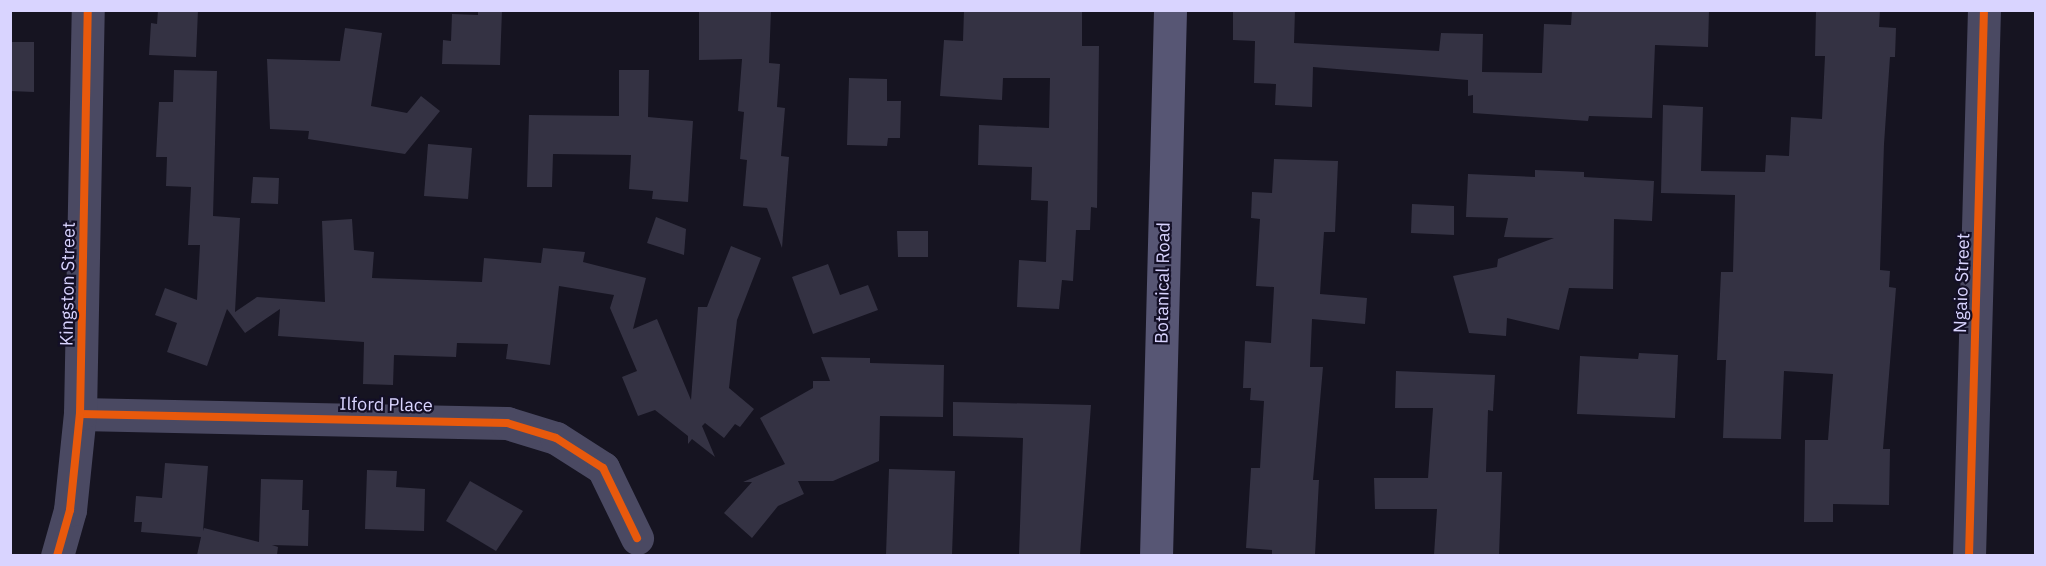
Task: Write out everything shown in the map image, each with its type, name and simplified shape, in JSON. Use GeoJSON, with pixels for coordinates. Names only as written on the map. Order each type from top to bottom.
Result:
{"type":"FeatureCollection","features":[{"type":"Feature","properties":{"kind":"main road","name":"Botanical Road"},"geometry":{"type":"LineString","coordinates":[[1156,555],[1170,10]]}},
{"type":"Feature","properties":{"kind":"street","name":"Kingston Street"},"geometry":{"type":"LineString","coordinates":[[57,555],[70,510],[80,414],[88,10]]}},
{"type":"Feature","properties":{"kind":"street","name":"Ngaio Street"},"geometry":{"type":"LineString","coordinates":[[1970,555],[1984,10]]}},
{"type":"Feature","properties":{"kind":"street","name":"Ilford Place"},"geometry":{"type":"LineString","coordinates":[[80,414],[507,423],[556,438],[603,468],[638,538]]}},
{"type":"Feature","properties":{"kind":"building"},"geometry":{"type":"Polygon","coordinates":[[[158,10],[198,10],[196,57],[149,55],[151,23],[157,24],[158,10]]]}},
{"type":"Feature","properties":{"kind":"building"},"geometry":{"type":"Polygon","coordinates":[[[478,10],[502,10],[500,65],[442,64],[443,40],[451,41],[452,14],[478,15],[478,10]]]}},
{"type":"Feature","properties":{"kind":"building"},"geometry":{"type":"Polygon","coordinates":[[[699,10],[771,10],[769,63],[780,64],[777,107],[785,108],[781,156],[789,157],[782,248],[767,208],[743,206],[747,160],[740,159],[744,112],[738,111],[742,59],[699,60],[699,10]]]}},
{"type":"Feature","properties":{"kind":"building"},"geometry":{"type":"Polygon","coordinates":[[[964,10],[1082,10],[1082,46],[1099,46],[1097,208],[1091,207],[1090,230],[1076,230],[1073,281],[1062,280],[1059,309],[1017,307],[1019,260],[1046,262],[1048,201],[1031,200],[1032,167],[978,165],[979,125],[1049,128],[1050,78],[1003,78],[1002,100],[940,96],[944,40],[963,41],[964,10]]]}},
{"type":"Feature","properties":{"kind":"building"},"geometry":{"type":"Polygon","coordinates":[[[1233,10],[1295,10],[1294,43],[1439,51],[1441,33],[1483,34],[1482,72],[1542,73],[1544,24],[1571,25],[1572,10],[1709,10],[1708,47],[1655,45],[1652,118],[1589,116],[1588,121],[1473,113],[1473,95],[1468,96],[1468,80],[1313,67],[1312,107],[1275,105],[1276,84],[1254,83],[1255,41],[1233,40],[1233,10]]]}},
{"type":"Feature","properties":{"kind":"building"},"geometry":{"type":"Polygon","coordinates":[[[1816,10],[1880,10],[1879,27],[1896,28],[1895,57],[1890,57],[1884,144],[1880,270],[1890,271],[1889,287],[1896,288],[1883,449],[1890,449],[1889,505],[1833,504],[1833,522],[1804,522],[1805,440],[1828,440],[1833,374],[1784,371],[1781,439],[1723,438],[1726,360],[1717,360],[1721,272],[1733,272],[1735,195],[1661,193],[1663,105],[1703,107],[1701,171],[1765,172],[1766,155],[1789,156],[1791,117],[1822,119],[1825,56],[1815,56],[1816,10]]]}},
{"type":"Feature","properties":{"kind":"building"},"geometry":{"type":"Polygon","coordinates":[[[345,28],[382,33],[371,106],[407,113],[421,96],[440,111],[405,154],[308,139],[309,131],[270,129],[267,59],[340,61],[345,28]]]}},
{"type":"Feature","properties":{"kind":"building"},"geometry":{"type":"Polygon","coordinates":[[[10,42],[34,42],[34,92],[10,91],[10,42]]]}},
{"type":"Feature","properties":{"kind":"building"},"geometry":{"type":"Polygon","coordinates":[[[174,70],[217,71],[213,216],[240,218],[235,312],[257,297],[325,302],[322,221],[352,219],[354,250],[374,252],[372,278],[482,282],[484,258],[541,263],[543,248],[585,252],[583,262],[646,278],[633,329],[657,319],[691,400],[698,307],[707,307],[731,246],[761,258],[737,320],[729,388],[754,409],[740,427],[735,424],[724,438],[705,423],[702,426],[715,457],[692,439],[688,444],[688,436],[655,410],[638,416],[622,377],[637,371],[610,308],[614,295],[559,286],[550,365],[506,359],[508,344],[457,343],[456,357],[394,355],[393,385],[363,384],[364,342],[278,336],[280,309],[245,333],[227,309],[207,366],[167,352],[177,323],[155,315],[165,288],[197,300],[200,245],[188,245],[191,187],[166,186],[167,157],[156,157],[159,102],[173,102],[174,70]]]}},
{"type":"Feature","properties":{"kind":"building"},"geometry":{"type":"Polygon","coordinates":[[[619,70],[649,70],[648,117],[693,121],[688,202],[652,199],[653,191],[629,189],[631,155],[553,154],[552,187],[527,187],[529,115],[619,116],[619,70]]]}},
{"type":"Feature","properties":{"kind":"building"},"geometry":{"type":"Polygon","coordinates":[[[849,78],[887,79],[887,101],[901,101],[900,138],[888,138],[887,146],[847,145],[849,78]]]}},
{"type":"Feature","properties":{"kind":"building"},"geometry":{"type":"Polygon","coordinates":[[[428,144],[472,148],[468,199],[424,196],[428,144]]]}},
{"type":"Feature","properties":{"kind":"building"},"geometry":{"type":"Polygon","coordinates":[[[1274,159],[1338,161],[1335,232],[1324,232],[1320,294],[1367,298],[1365,324],[1312,319],[1310,367],[1323,367],[1313,480],[1319,480],[1315,555],[1272,555],[1272,550],[1246,548],[1251,468],[1260,468],[1264,401],[1250,400],[1251,388],[1243,388],[1245,341],[1271,343],[1274,287],[1256,286],[1260,219],[1251,218],[1252,192],[1272,193],[1274,159]]]}},
{"type":"Feature","properties":{"kind":"building"},"geometry":{"type":"Polygon","coordinates":[[[1535,170],[1584,172],[1584,177],[1654,181],[1652,221],[1614,219],[1613,289],[1569,288],[1559,330],[1507,318],[1506,336],[1469,333],[1453,276],[1497,267],[1498,259],[1554,238],[1504,237],[1508,218],[1466,217],[1468,174],[1535,177],[1535,170]]]}},
{"type":"Feature","properties":{"kind":"building"},"geometry":{"type":"Polygon","coordinates":[[[253,177],[279,178],[278,204],[251,203],[253,177]]]}},
{"type":"Feature","properties":{"kind":"building"},"geometry":{"type":"Polygon","coordinates":[[[1412,204],[1454,206],[1454,235],[1411,233],[1412,204]]]}},
{"type":"Feature","properties":{"kind":"building"},"geometry":{"type":"Polygon","coordinates":[[[656,217],[686,229],[684,255],[647,243],[656,217]]]}},
{"type":"Feature","properties":{"kind":"building"},"geometry":{"type":"Polygon","coordinates":[[[897,231],[928,231],[928,257],[898,257],[897,231]]]}},
{"type":"Feature","properties":{"kind":"building"},"geometry":{"type":"Polygon","coordinates":[[[828,264],[840,295],[868,285],[878,310],[813,334],[792,277],[828,264]]]}},
{"type":"Feature","properties":{"kind":"building"},"geometry":{"type":"Polygon","coordinates":[[[1639,353],[1678,355],[1675,418],[1577,414],[1580,356],[1638,359],[1639,353]]]}},
{"type":"Feature","properties":{"kind":"building"},"geometry":{"type":"Polygon","coordinates":[[[821,357],[870,358],[870,363],[944,365],[943,417],[880,416],[879,461],[833,481],[798,481],[804,494],[778,506],[752,538],[724,513],[752,482],[743,482],[785,464],[760,418],[813,388],[813,381],[830,381],[821,357]]]}},
{"type":"Feature","properties":{"kind":"building"},"geometry":{"type":"Polygon","coordinates":[[[1396,371],[1495,375],[1493,411],[1488,410],[1486,472],[1502,472],[1499,555],[1434,555],[1437,509],[1375,509],[1374,478],[1428,478],[1433,408],[1395,408],[1396,371]]]}},
{"type":"Feature","properties":{"kind":"building"},"geometry":{"type":"Polygon","coordinates":[[[953,402],[1091,405],[1080,555],[1019,555],[1023,438],[953,436],[953,402]]]}},
{"type":"Feature","properties":{"kind":"building"},"geometry":{"type":"Polygon","coordinates":[[[165,463],[208,466],[203,531],[204,528],[259,542],[261,479],[303,480],[302,510],[309,510],[308,546],[272,545],[278,547],[277,555],[197,555],[201,537],[141,532],[142,522],[134,522],[136,496],[162,498],[165,463]]]}},
{"type":"Feature","properties":{"kind":"building"},"geometry":{"type":"Polygon","coordinates":[[[889,469],[955,471],[952,555],[886,555],[889,469]]]}},
{"type":"Feature","properties":{"kind":"building"},"geometry":{"type":"Polygon","coordinates":[[[367,470],[397,471],[396,487],[425,489],[424,531],[365,529],[367,470]]]}},
{"type":"Feature","properties":{"kind":"building"},"geometry":{"type":"Polygon","coordinates":[[[470,481],[523,511],[496,551],[446,521],[470,481]]]}},
{"type":"Feature","properties":{"kind":"cycle path"},"geometry":{"type":"LineString","coordinates":[[57,556],[70,510],[80,414],[88,10]]}},
{"type":"Feature","properties":{"kind":"cycle path"},"geometry":{"type":"LineString","coordinates":[[1969,556],[1984,10]]}},
{"type":"Feature","properties":{"kind":"cycle path"},"geometry":{"type":"LineString","coordinates":[[80,414],[507,423],[556,438],[603,468],[637,538]]}}]}
